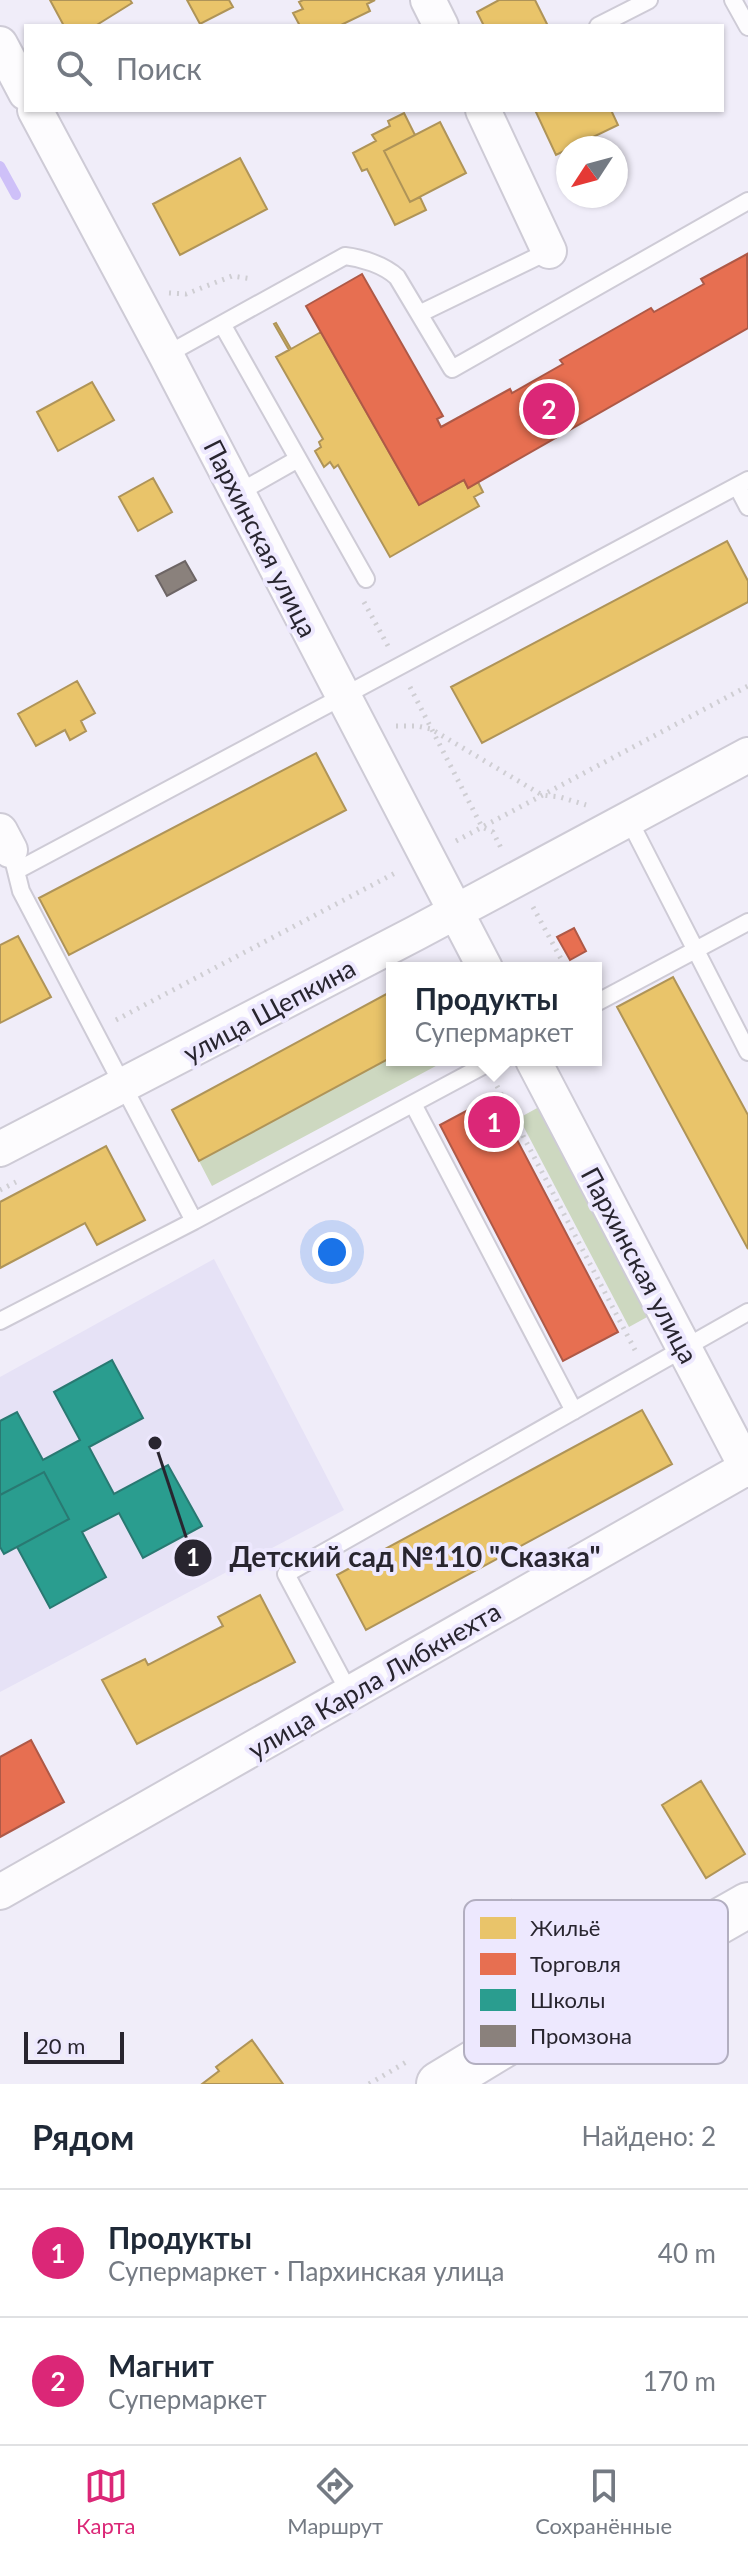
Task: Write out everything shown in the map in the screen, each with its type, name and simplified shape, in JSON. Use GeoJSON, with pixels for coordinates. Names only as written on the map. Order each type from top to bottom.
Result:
{"type":"FeatureCollection","features":[{"type":"Feature","properties":{"kind":"main road"},"geometry":{"type":"LineString","coordinates":[[728,1916],[748,1905]]}},
{"type":"Feature","properties":{"kind":"main road"},"geometry":{"type":"LineString","coordinates":[[439,2084],[472,2064]]}},
{"type":"Feature","properties":{"kind":"street"},"geometry":{"type":"LineString","coordinates":[[428,0],[440,24]]}},
{"type":"Feature","properties":{"kind":"street"},"geometry":{"type":"LineString","coordinates":[[0,44],[24,89]]}},
{"type":"Feature","properties":{"kind":"street","name":"Пархинская улица"},"geometry":{"type":"LineString","coordinates":[[36,112],[482,962]]}},
{"type":"Feature","properties":{"kind":"street"},"geometry":{"type":"LineString","coordinates":[[484,112],[549,251]]}},
{"type":"Feature","properties":{"kind":"street","name":"улица Щепкина"},"geometry":{"type":"LineString","coordinates":[[0,1149],[123,1087],[748,755]]}},
{"type":"Feature","properties":{"kind":"street","name":"Пархинская улица"},"geometry":{"type":"LineString","coordinates":[[536,1066],[748,1468]]}},
{"type":"Feature","properties":{"kind":"street","name":"улица Карла Либкнехта"},"geometry":{"type":"LineString","coordinates":[[0,1892],[748,1468]]}},
{"type":"Feature","properties":{"kind":"lane"},"geometry":{"type":"LineString","coordinates":[[602,24],[649,0]]}},
{"type":"Feature","properties":{"kind":"lane"},"geometry":{"type":"LineString","coordinates":[[735,0],[748,27]]}},
{"type":"Feature","properties":{"kind":"lane"},"geometry":{"type":"LineString","coordinates":[[166,355],[345,256],[390,270],[397,277],[452,369],[748,201]]}},
{"type":"Feature","properties":{"kind":"lane"},"geometry":{"type":"LineString","coordinates":[[421,313],[549,251]]}},
{"type":"Feature","properties":{"kind":"lane"},"geometry":{"type":"LineString","coordinates":[[222,324],[366,579]]}},
{"type":"Feature","properties":{"kind":"lane"},"geometry":{"type":"LineString","coordinates":[[238,493],[298,459]]}},
{"type":"Feature","properties":{"kind":"lane"},"geometry":{"type":"LineString","coordinates":[[194,1221],[21,891],[9,851],[351,710],[399,667],[742,483],[748,507]]}},
{"type":"Feature","properties":{"kind":"lane"},"geometry":{"type":"LineString","coordinates":[[629,820],[748,1052]]}},
{"type":"Feature","properties":{"kind":"lane"},"geometry":{"type":"LineString","coordinates":[[602,1000],[748,922]]}},
{"type":"Feature","properties":{"kind":"lane"},"geometry":{"type":"LineString","coordinates":[[0,1321],[483,1066]]}},
{"type":"Feature","properties":{"kind":"lane"},"geometry":{"type":"LineString","coordinates":[[413,1104],[574,1411]]}},
{"type":"Feature","properties":{"kind":"lane"},"geometry":{"type":"LineString","coordinates":[[350,1694],[286,1574],[748,1312]]}},
{"type":"Feature","properties":{"kind":"path"},"geometry":{"type":"LineString","coordinates":[[121,271],[169,293],[186,294],[232,276],[252,279],[283,290]]}},
{"type":"Feature","properties":{"kind":"path"},"geometry":{"type":"LineString","coordinates":[[366,579],[360,596],[482,827]]}},
{"type":"Feature","properties":{"kind":"path"},"geometry":{"type":"LineString","coordinates":[[351,710],[383,727],[417,726],[431,729],[542,795],[560,797],[629,820]]}},
{"type":"Feature","properties":{"kind":"path"},"geometry":{"type":"LineString","coordinates":[[492,1066],[646,1370]]}},
{"type":"Feature","properties":{"kind":"shaded area"},"geometry":{"type":"Polygon","coordinates":[[[214,1259],[344,1510],[0,1692],[0,1377],[214,1259]]]}},
{"type":"Feature","properties":{"kind":"green space"},"geometry":{"type":"Polygon","coordinates":[[[386,1060],[386,1066],[436,1066],[212,1186],[199,1161],[386,1060]]]}},
{"type":"Feature","properties":{"kind":"green space"},"geometry":{"type":"Polygon","coordinates":[[[539,1107],[649,1316],[629,1327],[519,1118],[539,1107]]]}},
{"type":"Feature","properties":{"kind":"building: Жильё"},"geometry":{"type":"Polygon","coordinates":[[[50,0],[130,0],[132,3],[98,24],[63,24],[50,0]]]}},
{"type":"Feature","properties":{"kind":"building: Жильё"},"geometry":{"type":"Polygon","coordinates":[[[187,0],[229,0],[233,7],[200,24],[187,0]]]}},
{"type":"Feature","properties":{"kind":"building: Жильё"},"geometry":{"type":"Polygon","coordinates":[[[375,0],[367,4],[370,11],[343,24],[299,24],[293,13],[303,9],[299,2],[375,0]]]}},
{"type":"Feature","properties":{"kind":"building: Жильё"},"geometry":{"type":"Polygon","coordinates":[[[499,0],[535,0],[547,24],[483,24],[477,12],[499,0]]]}},
{"type":"Feature","properties":{"kind":"building: Жильё"},"geometry":{"type":"Polygon","coordinates":[[[536,112],[612,112],[618,125],[595,136],[556,136],[556,155],[536,112]]]}},
{"type":"Feature","properties":{"kind":"building: Жильё"},"geometry":{"type":"Polygon","coordinates":[[[404,113],[415,135],[384,151],[410,202],[420,197],[426,210],[395,225],[367,169],[362,171],[353,153],[376,141],[372,135],[390,126],[388,121],[404,113]]]}},
{"type":"Feature","properties":{"kind":"building: Жильё"},"geometry":{"type":"Polygon","coordinates":[[[440,122],[466,173],[410,202],[384,151],[440,122]]]}},
{"type":"Feature","properties":{"kind":"building: Жильё"},"geometry":{"type":"Polygon","coordinates":[[[240,158],[267,209],[180,255],[153,204],[240,158]]]}},
{"type":"Feature","properties":{"kind":"building: Жильё"},"geometry":{"type":"Polygon","coordinates":[[[276,323],[291,349],[321,332],[419,505],[464,480],[468,488],[478,482],[483,492],[474,497],[479,506],[390,557],[338,465],[334,468],[330,462],[324,467],[315,451],[321,447],[319,442],[323,439],[276,357],[289,350],[276,323]]]}},
{"type":"Feature","properties":{"kind":"building: Жильё"},"geometry":{"type":"Polygon","coordinates":[[[92,382],[114,420],[58,451],[37,412],[92,382]]]}},
{"type":"Feature","properties":{"kind":"building: Жильё"},"geometry":{"type":"Polygon","coordinates":[[[153,478],[172,512],[138,531],[119,497],[153,478]]]}},
{"type":"Feature","properties":{"kind":"building: Жильё"},"geometry":{"type":"Polygon","coordinates":[[[727,541],[748,581],[748,602],[482,743],[451,687],[727,541]]]}},
{"type":"Feature","properties":{"kind":"building: Жильё"},"geometry":{"type":"Polygon","coordinates":[[[77,681],[95,713],[81,721],[86,731],[70,740],[65,730],[36,746],[18,714],[77,681]]]}},
{"type":"Feature","properties":{"kind":"building: Жильё"},"geometry":{"type":"Polygon","coordinates":[[[316,753],[346,810],[69,955],[39,898],[316,753]]]}},
{"type":"Feature","properties":{"kind":"building: Жильё"},"geometry":{"type":"Polygon","coordinates":[[[18,936],[51,997],[0,1023],[0,945],[18,936]]]}},
{"type":"Feature","properties":{"kind":"building: Жильё"},"geometry":{"type":"Polygon","coordinates":[[[673,977],[748,1115],[748,1249],[617,1007],[673,977]]]}},
{"type":"Feature","properties":{"kind":"building: Жильё"},"geometry":{"type":"Polygon","coordinates":[[[386,994],[386,1060],[199,1161],[172,1110],[386,994]]]}},
{"type":"Feature","properties":{"kind":"building: Жильё"},"geometry":{"type":"Polygon","coordinates":[[[106,1146],[145,1220],[97,1245],[85,1223],[0,1268],[0,1202],[106,1146]]]}},
{"type":"Feature","properties":{"kind":"building: Жильё"},"geometry":{"type":"Polygon","coordinates":[[[642,1410],[672,1464],[366,1630],[337,1575],[642,1410]]]}},
{"type":"Feature","properties":{"kind":"building: Жильё"},"geometry":{"type":"Polygon","coordinates":[[[260,1595],[295,1662],[137,1744],[102,1680],[145,1659],[148,1665],[223,1626],[218,1617],[260,1595]]]}},
{"type":"Feature","properties":{"kind":"building: Жильё"},"geometry":{"type":"Polygon","coordinates":[[[701,1781],[745,1854],[706,1878],[662,1805],[701,1781]]]}},
{"type":"Feature","properties":{"kind":"building: Жильё"},"geometry":{"type":"Polygon","coordinates":[[[252,2040],[283,2084],[202,2084],[219,2071],[216,2067],[252,2040]]]}},
{"type":"Feature","properties":{"kind":"building: Торговля"},"geometry":{"type":"Polygon","coordinates":[[[747,254],[748,328],[468,488],[464,480],[419,505],[306,306],[362,274],[443,416],[437,419],[441,427],[510,389],[512,393],[563,364],[560,360],[651,308],[654,312],[704,284],[701,279],[747,254]]]}},
{"type":"Feature","properties":{"kind":"building: Торговля"},"geometry":{"type":"Polygon","coordinates":[[[574,928],[586,951],[570,960],[557,937],[574,928]]]}},
{"type":"Feature","properties":{"kind":"building: Торговля"},"geometry":{"type":"Polygon","coordinates":[[[494,1096],[618,1332],[563,1361],[440,1125],[494,1096]]]}},
{"type":"Feature","properties":{"kind":"building: Торговля"},"geometry":{"type":"Polygon","coordinates":[[[31,1740],[64,1802],[0,1837],[0,1757],[31,1740]]]}},
{"type":"Feature","properties":{"kind":"building: Школы"},"geometry":{"type":"Polygon","coordinates":[[[112,1360],[143,1418],[89,1447],[114,1494],[168,1465],[202,1526],[143,1558],[119,1513],[82,1532],[106,1577],[50,1608],[17,1547],[69,1519],[44,1472],[0,1495],[0,1421],[17,1412],[43,1460],[80,1440],[54,1392],[112,1360]]]}},
{"type":"Feature","properties":{"kind":"building: Школы"},"geometry":{"type":"Polygon","coordinates":[[[44,1472],[69,1519],[4,1554],[0,1547],[0,1495],[44,1472]]]}},
{"type":"Feature","properties":{"kind":"building: Промзона"},"geometry":{"type":"Polygon","coordinates":[[[185,561],[196,580],[167,596],[156,576],[185,561]]]}},
{"type":"Feature","properties":{"kind":"waterway"},"geometry":{"type":"LineString","coordinates":[[0,166],[16,195]]}},
{"type":"Feature","properties":{"kind":"place","name":"Магнит"},"geometry":{"type":"Point","coordinates":[549,409]}},
{"type":"Feature","properties":{"kind":"place","name":"Продукты"},"geometry":{"type":"Point","coordinates":[494,1122]}},
{"type":"Feature","properties":{"kind":"place","name":"Детский сад №110 \"Сказка\""},"geometry":{"type":"Point","coordinates":[155,1443]}}]}
